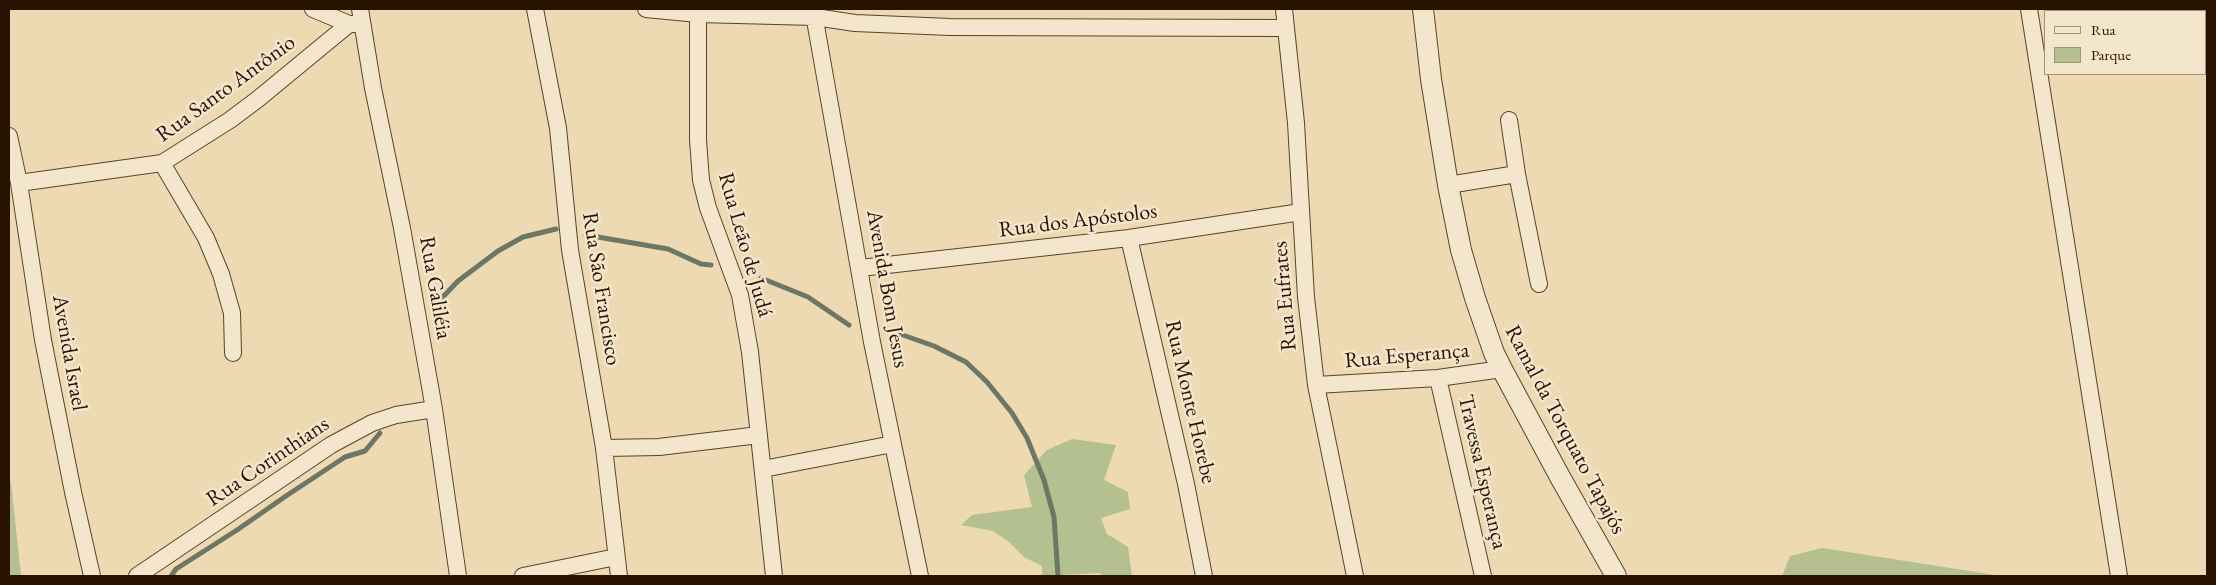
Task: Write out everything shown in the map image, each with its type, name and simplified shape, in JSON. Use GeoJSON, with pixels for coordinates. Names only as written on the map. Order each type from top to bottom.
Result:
{"type":"FeatureCollection","features":[{"type":"Feature","properties":{"kind":"street"},"geometry":{"type":"LineString","coordinates":[[313,9],[357,19]]}},
{"type":"Feature","properties":{"kind":"street","name":"Rua São Francisco"},"geometry":{"type":"LineString","coordinates":[[535,9],[558,128],[570,250],[604,448],[619,576]]}},
{"type":"Feature","properties":{"kind":"street"},"geometry":{"type":"LineString","coordinates":[[646,9],[698,14],[814,13],[855,23],[950,27],[1286,28]]}},
{"type":"Feature","properties":{"kind":"street","name":"Rua Eufrates"},"geometry":{"type":"LineString","coordinates":[[1284,9],[1296,123],[1306,297],[1316,385],[1355,576]]}},
{"type":"Feature","properties":{"kind":"street","name":"Ramal da Torquato Tapajós"},"geometry":{"type":"LineString","coordinates":[[1423,9],[1431,80],[1448,185],[1464,260],[1494,353],[1560,477],[1616,576]]}},
{"type":"Feature","properties":{"kind":"street"},"geometry":{"type":"LineString","coordinates":[[2029,9],[2118,576]]}},
{"type":"Feature","properties":{"kind":"street","name":"Avenida Bom Jesus"},"geometry":{"type":"LineString","coordinates":[[814,13],[872,342],[920,576]]}},
{"type":"Feature","properties":{"kind":"street","name":"Rua Leão de Judá"},"geometry":{"type":"LineString","coordinates":[[698,14],[698,140],[701,180],[708,208],[740,295],[750,352],[774,576]]}},
{"type":"Feature","properties":{"kind":"street","name":"Rua Santo Antônio"},"geometry":{"type":"LineString","coordinates":[[18,183],[162,163],[230,120],[357,19]]}},
{"type":"Feature","properties":{"kind":"street","name":"Rua Galiléia"},"geometry":{"type":"LineString","coordinates":[[357,19],[402,228],[434,409],[458,576]]}},
{"type":"Feature","properties":{"kind":"street"},"geometry":{"type":"LineString","coordinates":[[1510,120],[1518,174],[1539,284]]}},
{"type":"Feature","properties":{"kind":"street","name":"Avenida Israel"},"geometry":{"type":"LineString","coordinates":[[9,136],[45,349],[73,492],[92,576]]}},
{"type":"Feature","properties":{"kind":"street"},"geometry":{"type":"LineString","coordinates":[[162,163],[206,238],[222,274],[232,313],[233,353]]}},
{"type":"Feature","properties":{"kind":"street"},"geometry":{"type":"LineString","coordinates":[[1448,185],[1518,174]]}},
{"type":"Feature","properties":{"kind":"street","name":"Rua dos Apóstolos"},"geometry":{"type":"LineString","coordinates":[[860,268],[1129,238],[1301,212]]}},
{"type":"Feature","properties":{"kind":"street","name":"Rua Monte Horebe"},"geometry":{"type":"LineString","coordinates":[[1129,238],[1186,484],[1204,576]]}},
{"type":"Feature","properties":{"kind":"street","name":"Rua Esperança"},"geometry":{"type":"LineString","coordinates":[[1316,385],[1438,378],[1502,369]]}},
{"type":"Feature","properties":{"kind":"street","name":"Travessa Esperança"},"geometry":{"type":"LineString","coordinates":[[1438,378],[1483,576]]}},
{"type":"Feature","properties":{"kind":"street","name":"Rua Corinthians"},"geometry":{"type":"LineString","coordinates":[[137,576],[331,445],[372,423],[396,414],[434,409]]}},
{"type":"Feature","properties":{"kind":"street"},"geometry":{"type":"LineString","coordinates":[[604,448],[659,447],[759,435]]}},
{"type":"Feature","properties":{"kind":"street"},"geometry":{"type":"LineString","coordinates":[[763,469],[893,444]]}},
{"type":"Feature","properties":{"kind":"street"},"geometry":{"type":"LineString","coordinates":[[523,576],[616,557]]}},
{"type":"Feature","properties":{"kind":"green space"},"geometry":{"type":"Polygon","coordinates":[[[1072,439],[1116,445],[1104,480],[1128,492],[1130,509],[1101,518],[1107,534],[1128,547],[1132,576],[1102,576],[1100,573],[1042,576],[1042,566],[1024,557],[1009,542],[993,531],[961,525],[972,515],[1032,507],[1024,475],[1047,450],[1072,439]]]}},
{"type":"Feature","properties":{"kind":"green space"},"geometry":{"type":"Polygon","coordinates":[[[9,482],[11,482],[21,576],[9,576],[9,482]]]}},
{"type":"Feature","properties":{"kind":"green space"},"geometry":{"type":"Polygon","coordinates":[[[1822,548],[2002,576],[1782,576],[1790,556],[1822,548]]]}},
{"type":"Feature","properties":{"kind":"waterway"},"geometry":{"type":"LineString","coordinates":[[440,300],[458,281],[498,251],[523,237],[556,229]]}},
{"type":"Feature","properties":{"kind":"waterway"},"geometry":{"type":"LineString","coordinates":[[586,235],[668,249],[701,264],[711,265]]}},
{"type":"Feature","properties":{"kind":"waterway"},"geometry":{"type":"LineString","coordinates":[[761,278],[808,297],[849,325]]}},
{"type":"Feature","properties":{"kind":"waterway"},"geometry":{"type":"LineString","coordinates":[[900,334],[934,346],[966,362],[987,382],[1012,413],[1027,438],[1044,480],[1054,517],[1058,576]]}},
{"type":"Feature","properties":{"kind":"waterway"},"geometry":{"type":"LineString","coordinates":[[171,576],[176,569],[345,457],[365,451],[380,433]]}}]}
